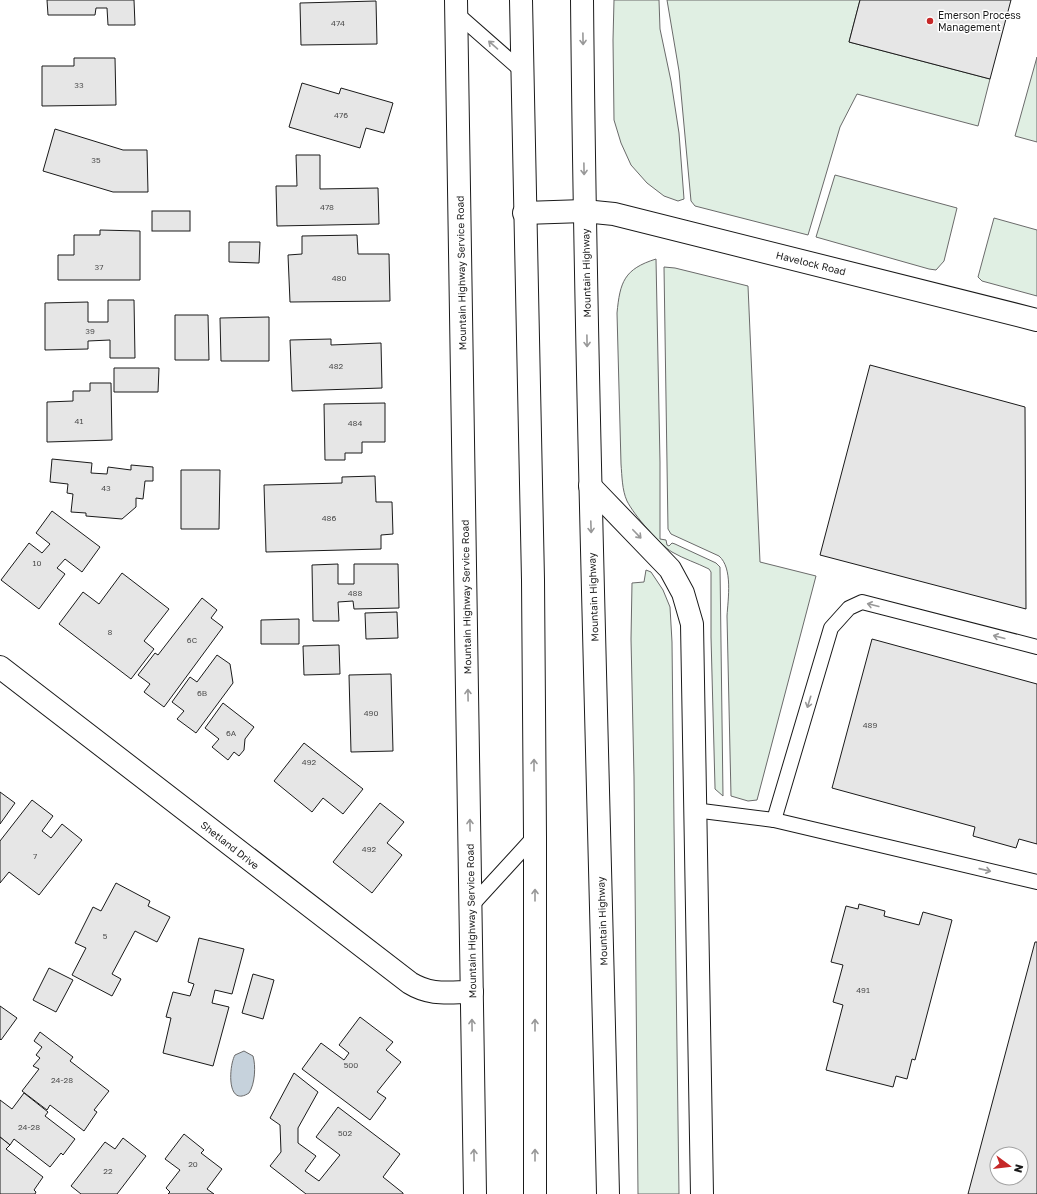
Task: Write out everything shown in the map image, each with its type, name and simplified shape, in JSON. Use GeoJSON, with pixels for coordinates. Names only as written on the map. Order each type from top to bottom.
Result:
{"type":"FeatureCollection","features":[{"type":"Feature","properties":{"kind":"street"},"geometry":{"type":"LineString","coordinates":[[521,0],[524,212],[533,580],[535,1194]]}},
{"type":"Feature","properties":{"kind":"street","name":"Mountain Highway"},"geometry":{"type":"LineString","coordinates":[[582,0],[584,210],[590,486],[608,1194]]}},
{"type":"Feature","properties":{"kind":"street","name":"Mountain Highway Service Road"},"geometry":{"type":"LineString","coordinates":[[456,6],[475,1194]]}},
{"type":"Feature","properties":{"kind":"street","name":"Havelock Road"},"geometry":{"type":"LineString","coordinates":[[524,212],[584,210],[614,214],[955,298],[1037,320]]}},
{"type":"Feature","properties":{"kind":"street"},"geometry":{"type":"LineString","coordinates":[[590,486],[670,569],[683,593],[692,624],[694,810],[702,1194]]}},
{"type":"Feature","properties":{"kind":"street","name":"Shetland Drive"},"geometry":{"type":"LineString","coordinates":[[0,667],[410,983],[418,988],[435,993],[472,992]]}},
{"type":"Feature","properties":{"kind":"lane"},"geometry":{"type":"LineString","coordinates":[[456,6],[522,71]]}},
{"type":"Feature","properties":{"kind":"lane"},"geometry":{"type":"LineString","coordinates":[[774,820],[831,628],[848,608],[862,602],[1037,647]]}},
{"type":"Feature","properties":{"kind":"lane"},"geometry":{"type":"LineString","coordinates":[[694,810],[774,820],[1037,882]]}},
{"type":"Feature","properties":{"kind":"lane"},"geometry":{"type":"LineString","coordinates":[[471,906],[535,836]]}},
{"type":"Feature","properties":{"kind":"green space"},"geometry":{"type":"Polygon","coordinates":[[[614,0],[659,0],[660,29],[671,81],[679,133],[684,199],[678,201],[664,196],[647,183],[631,165],[621,143],[614,120],[614,0]]]}},
{"type":"Feature","properties":{"kind":"green space"},"geometry":{"type":"Polygon","coordinates":[[[667,0],[860,0],[849,42],[990,79],[978,126],[857,94],[840,127],[808,235],[695,206],[691,201],[679,71],[667,0]]]}},
{"type":"Feature","properties":{"kind":"green space"},"geometry":{"type":"Polygon","coordinates":[[[1037,57],[1037,142],[1015,136],[1037,57]]]}},
{"type":"Feature","properties":{"kind":"green space"},"geometry":{"type":"Polygon","coordinates":[[[835,175],[957,208],[944,261],[936,270],[929,269],[816,237],[835,175]]]}},
{"type":"Feature","properties":{"kind":"green space"},"geometry":{"type":"Polygon","coordinates":[[[994,218],[1037,230],[1037,296],[982,281],[978,277],[994,218]]]}},
{"type":"Feature","properties":{"kind":"green space"},"geometry":{"type":"Polygon","coordinates":[[[656,259],[660,539],[666,540],[667,545],[669,546],[672,543],[675,544],[716,563],[720,567],[723,796],[715,789],[711,572],[709,569],[672,552],[654,536],[630,507],[625,497],[622,483],[617,313],[618,302],[622,285],[630,272],[645,263],[656,259]]]}},
{"type":"Feature","properties":{"kind":"green space"},"geometry":{"type":"Polygon","coordinates":[[[664,267],[675,268],[748,286],[760,562],[816,576],[757,800],[748,801],[731,796],[727,616],[729,584],[726,568],[719,556],[671,534],[668,529],[664,267]]]}},
{"type":"Feature","properties":{"kind":"green space"},"geometry":{"type":"Polygon","coordinates":[[[646,570],[651,572],[663,590],[670,607],[672,642],[679,1194],[638,1194],[634,777],[631,639],[632,583],[644,582],[646,570]]]}},
{"type":"Feature","properties":{"kind":"shaded area"},"geometry":{"type":"Polygon","coordinates":[[[244,1051],[253,1056],[254,1075],[253,1085],[249,1093],[242,1096],[236,1095],[233,1090],[231,1083],[231,1067],[235,1055],[244,1051]]]}},
{"type":"Feature","properties":{"kind":"building"},"geometry":{"type":"Polygon","coordinates":[[[47,0],[134,0],[135,25],[108,25],[107,8],[96,8],[95,15],[48,15],[47,0]]]}},
{"type":"Feature","properties":{"kind":"building","name":"Emerson Process Management"},"geometry":{"type":"Polygon","coordinates":[[[860,0],[1011,0],[990,79],[849,42],[860,0]]]}},
{"type":"Feature","properties":{"kind":"building"},"geometry":{"type":"Polygon","coordinates":[[[376,1],[377,44],[301,45],[300,3],[376,1]]]}},
{"type":"Feature","properties":{"kind":"building"},"geometry":{"type":"Polygon","coordinates":[[[74,58],[115,58],[116,105],[42,106],[42,66],[74,66],[74,58]]]}},
{"type":"Feature","properties":{"kind":"building"},"geometry":{"type":"Polygon","coordinates":[[[302,83],[339,94],[341,88],[393,103],[384,133],[366,128],[360,148],[289,127],[302,83]]]}},
{"type":"Feature","properties":{"kind":"building"},"geometry":{"type":"Polygon","coordinates":[[[55,129],[123,150],[147,150],[148,192],[113,192],[43,171],[55,129]]]}},
{"type":"Feature","properties":{"kind":"building"},"geometry":{"type":"Polygon","coordinates":[[[296,155],[320,155],[320,189],[378,188],[379,224],[277,226],[276,186],[297,186],[296,155]]]}},
{"type":"Feature","properties":{"kind":"building"},"geometry":{"type":"Polygon","coordinates":[[[152,211],[190,211],[190,231],[152,231],[152,211]]]}},
{"type":"Feature","properties":{"kind":"building"},"geometry":{"type":"Polygon","coordinates":[[[100,230],[140,231],[140,280],[58,280],[58,255],[74,255],[74,235],[100,235],[100,230]]]}},
{"type":"Feature","properties":{"kind":"building"},"geometry":{"type":"Polygon","coordinates":[[[357,235],[358,254],[389,254],[390,301],[290,302],[288,255],[302,254],[302,236],[357,235]]]}},
{"type":"Feature","properties":{"kind":"building"},"geometry":{"type":"Polygon","coordinates":[[[229,242],[260,242],[259,263],[229,262],[229,242]]]}},
{"type":"Feature","properties":{"kind":"building"},"geometry":{"type":"Polygon","coordinates":[[[108,300],[134,300],[135,358],[110,358],[110,340],[88,341],[88,349],[45,350],[45,303],[88,302],[88,322],[108,322],[108,300]]]}},
{"type":"Feature","properties":{"kind":"building"},"geometry":{"type":"Polygon","coordinates":[[[175,315],[208,315],[209,360],[175,360],[175,315]]]}},
{"type":"Feature","properties":{"kind":"building"},"geometry":{"type":"Polygon","coordinates":[[[269,317],[269,361],[221,361],[220,318],[269,317]]]}},
{"type":"Feature","properties":{"kind":"building"},"geometry":{"type":"Polygon","coordinates":[[[331,339],[331,345],[381,343],[382,388],[292,391],[290,340],[331,339]]]}},
{"type":"Feature","properties":{"kind":"building"},"geometry":{"type":"Polygon","coordinates":[[[870,365],[1025,407],[1026,609],[820,555],[870,365]]]}},
{"type":"Feature","properties":{"kind":"building"},"geometry":{"type":"Polygon","coordinates":[[[114,368],[159,368],[158,392],[114,392],[114,368]]]}},
{"type":"Feature","properties":{"kind":"building"},"geometry":{"type":"Polygon","coordinates":[[[90,383],[111,383],[112,440],[47,442],[47,402],[73,401],[73,391],[90,391],[90,383]]]}},
{"type":"Feature","properties":{"kind":"building"},"geometry":{"type":"Polygon","coordinates":[[[385,403],[385,442],[362,442],[362,453],[345,453],[345,460],[325,460],[324,404],[385,403]]]}},
{"type":"Feature","properties":{"kind":"building"},"geometry":{"type":"Polygon","coordinates":[[[52,459],[92,463],[91,473],[107,474],[108,467],[131,470],[131,465],[153,467],[153,481],[145,481],[143,499],[136,498],[136,507],[122,519],[86,516],[86,513],[71,512],[73,494],[67,493],[68,484],[50,482],[52,459]]]}},
{"type":"Feature","properties":{"kind":"building"},"geometry":{"type":"Polygon","coordinates":[[[181,470],[220,470],[219,529],[181,529],[181,470]]]}},
{"type":"Feature","properties":{"kind":"building"},"geometry":{"type":"Polygon","coordinates":[[[375,476],[376,502],[392,502],[393,534],[381,535],[381,549],[266,552],[264,485],[342,483],[342,477],[375,476]]]}},
{"type":"Feature","properties":{"kind":"building"},"geometry":{"type":"Polygon","coordinates":[[[52,511],[100,547],[82,572],[65,559],[57,568],[65,574],[39,609],[1,580],[29,543],[42,553],[50,544],[36,533],[52,511]]]}},
{"type":"Feature","properties":{"kind":"building"},"geometry":{"type":"Polygon","coordinates":[[[338,564],[338,584],[354,584],[354,564],[398,564],[399,608],[354,609],[353,601],[338,602],[339,621],[313,621],[312,565],[338,564]]]}},
{"type":"Feature","properties":{"kind":"building"},"geometry":{"type":"Polygon","coordinates":[[[122,573],[169,609],[144,641],[154,649],[131,679],[59,624],[83,592],[99,604],[122,573]]]}},
{"type":"Feature","properties":{"kind":"building"},"geometry":{"type":"Polygon","coordinates":[[[202,598],[217,610],[211,618],[223,627],[164,707],[144,692],[150,684],[138,675],[155,653],[158,655],[202,598]]]}},
{"type":"Feature","properties":{"kind":"building"},"geometry":{"type":"Polygon","coordinates":[[[397,612],[398,638],[366,639],[365,613],[397,612]]]}},
{"type":"Feature","properties":{"kind":"building"},"geometry":{"type":"Polygon","coordinates":[[[299,619],[299,644],[261,644],[261,620],[299,619]]]}},
{"type":"Feature","properties":{"kind":"building"},"geometry":{"type":"Polygon","coordinates":[[[872,639],[1037,684],[1037,844],[1019,839],[1016,848],[973,836],[975,827],[832,788],[872,639]]]}},
{"type":"Feature","properties":{"kind":"building"},"geometry":{"type":"Polygon","coordinates":[[[339,645],[340,674],[304,675],[303,646],[339,645]]]}},
{"type":"Feature","properties":{"kind":"building"},"geometry":{"type":"Polygon","coordinates":[[[217,655],[230,664],[233,683],[196,733],[177,719],[184,711],[172,702],[190,677],[197,682],[217,655]]]}},
{"type":"Feature","properties":{"kind":"building"},"geometry":{"type":"Polygon","coordinates":[[[391,674],[393,751],[351,752],[349,675],[391,674]]]}},
{"type":"Feature","properties":{"kind":"building"},"geometry":{"type":"Polygon","coordinates":[[[223,703],[254,727],[245,739],[244,750],[239,756],[234,752],[228,760],[212,747],[219,739],[205,728],[223,703]]]}},
{"type":"Feature","properties":{"kind":"building"},"geometry":{"type":"Polygon","coordinates":[[[304,743],[363,789],[343,814],[323,798],[312,812],[274,781],[304,743]]]}},
{"type":"Feature","properties":{"kind":"building"},"geometry":{"type":"Polygon","coordinates":[[[0,792],[15,803],[0,824],[0,792]]]}},
{"type":"Feature","properties":{"kind":"building"},"geometry":{"type":"Polygon","coordinates":[[[32,800],[53,816],[42,831],[51,838],[62,824],[82,840],[39,895],[9,872],[0,883],[0,841],[32,800]]]}},
{"type":"Feature","properties":{"kind":"building"},"geometry":{"type":"Polygon","coordinates":[[[380,803],[404,822],[387,843],[402,855],[372,893],[333,862],[380,803]]]}},
{"type":"Feature","properties":{"kind":"building"},"geometry":{"type":"Polygon","coordinates":[[[116,883],[150,901],[148,906],[170,917],[157,942],[135,931],[112,974],[121,979],[112,996],[72,975],[86,948],[75,943],[93,907],[101,911],[116,883]]]}},
{"type":"Feature","properties":{"kind":"building"},"geometry":{"type":"Polygon","coordinates":[[[859,904],[885,911],[884,916],[919,925],[923,912],[952,920],[915,1060],[912,1059],[907,1079],[896,1076],[893,1087],[826,1070],[843,1005],[833,1002],[843,965],[831,962],[846,906],[858,909],[859,904]]]}},
{"type":"Feature","properties":{"kind":"building"},"geometry":{"type":"Polygon","coordinates":[[[199,938],[244,949],[232,994],[215,990],[212,1003],[229,1007],[213,1066],[163,1053],[171,1018],[166,1017],[173,992],[190,996],[194,984],[188,982],[199,938]]]}},
{"type":"Feature","properties":{"kind":"building"},"geometry":{"type":"Polygon","coordinates":[[[1035,942],[1037,942],[1037,1194],[968,1194],[1035,942]]]}},
{"type":"Feature","properties":{"kind":"building"},"geometry":{"type":"Polygon","coordinates":[[[49,968],[73,980],[56,1012],[33,1000],[49,968]]]}},
{"type":"Feature","properties":{"kind":"building"},"geometry":{"type":"Polygon","coordinates":[[[253,974],[274,980],[263,1019],[242,1013],[253,974]]]}},
{"type":"Feature","properties":{"kind":"building"},"geometry":{"type":"Polygon","coordinates":[[[0,1006],[17,1018],[1,1040],[0,1039],[0,1006]]]}},
{"type":"Feature","properties":{"kind":"building"},"geometry":{"type":"Polygon","coordinates":[[[360,1017],[393,1042],[386,1050],[401,1062],[377,1092],[386,1098],[370,1120],[302,1069],[321,1043],[344,1060],[349,1053],[339,1045],[360,1017]]]}},
{"type":"Feature","properties":{"kind":"building"},"geometry":{"type":"Polygon","coordinates":[[[40,1032],[73,1057],[70,1061],[109,1091],[94,1110],[97,1112],[84,1131],[50,1105],[47,1110],[22,1091],[39,1069],[33,1066],[40,1058],[36,1055],[42,1047],[34,1041],[40,1032]]]}},
{"type":"Feature","properties":{"kind":"building"},"geometry":{"type":"Polygon","coordinates":[[[294,1073],[318,1092],[298,1128],[298,1143],[316,1156],[305,1171],[319,1181],[340,1155],[316,1137],[338,1107],[400,1154],[383,1177],[403,1194],[306,1194],[270,1166],[281,1152],[280,1125],[270,1118],[294,1073]]]}},
{"type":"Feature","properties":{"kind":"building"},"geometry":{"type":"Polygon","coordinates":[[[24,1093],[48,1112],[45,1116],[75,1139],[63,1155],[61,1153],[50,1167],[14,1139],[10,1145],[0,1137],[0,1100],[12,1109],[24,1093]]]}},
{"type":"Feature","properties":{"kind":"building"},"geometry":{"type":"Polygon","coordinates":[[[184,1134],[204,1150],[201,1153],[222,1169],[207,1189],[214,1194],[168,1194],[170,1192],[166,1188],[180,1170],[165,1159],[184,1134]]]}},
{"type":"Feature","properties":{"kind":"building"},"geometry":{"type":"Polygon","coordinates":[[[0,1137],[10,1145],[6,1149],[43,1177],[34,1190],[36,1192],[35,1194],[0,1194],[0,1137]]]}},
{"type":"Feature","properties":{"kind":"building"},"geometry":{"type":"Polygon","coordinates":[[[123,1138],[146,1156],[117,1194],[81,1194],[71,1186],[105,1142],[115,1149],[123,1138]]]}},
{"type":"Feature","properties":{"kind":"place","name":"Emerson Process Management"},"geometry":{"type":"Point","coordinates":[930,21]}}]}
